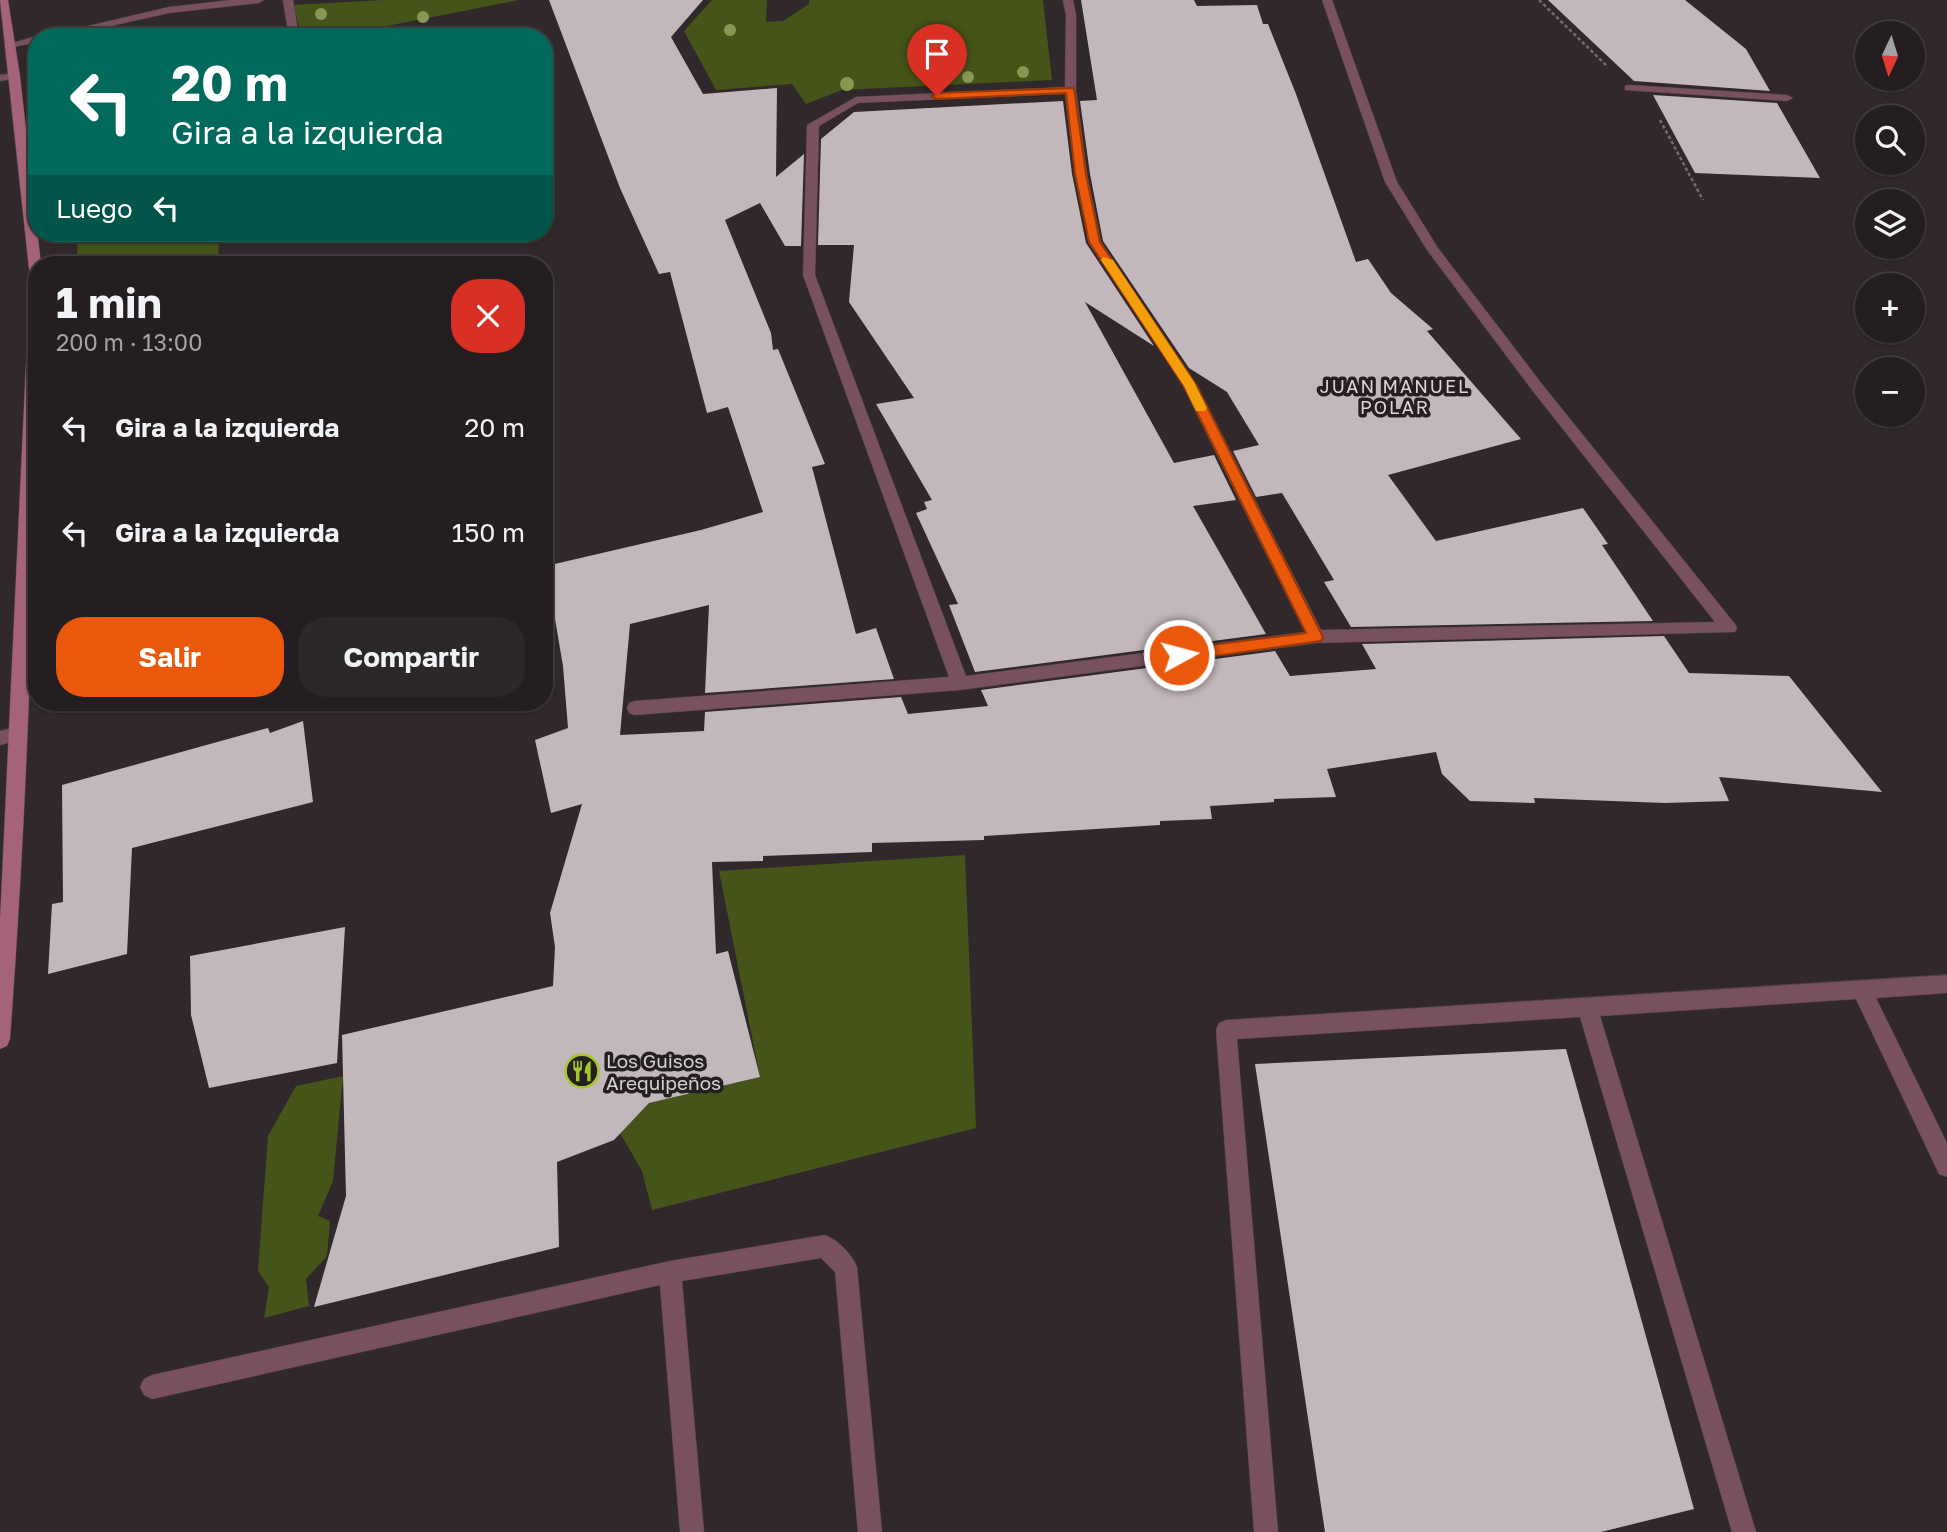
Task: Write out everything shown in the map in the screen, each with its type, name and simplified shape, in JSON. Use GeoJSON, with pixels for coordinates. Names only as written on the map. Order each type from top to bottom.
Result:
{"type":"FeatureCollection","features":[{"type":"Feature","properties":{"kind":"main road"},"geometry":{"type":"LineString","coordinates":[[4,0],[10,45],[7,77],[28,223]]}},
{"type":"Feature","properties":{"kind":"main road"},"geometry":{"type":"LineString","coordinates":[[0,1039],[9,913],[8,736],[28,409]]}},
{"type":"Feature","properties":{"kind":"street"},"geometry":{"type":"LineString","coordinates":[[87,28],[169,10],[259,0]]}},
{"type":"Feature","properties":{"kind":"street"},"geometry":{"type":"LineString","coordinates":[[288,0],[293,28]]}},
{"type":"Feature","properties":{"kind":"street"},"geometry":{"type":"LineString","coordinates":[[1068,0],[1071,15],[1070,90],[1081,174],[1095,242],[1190,385],[1316,637]]}},
{"type":"Feature","properties":{"kind":"street"},"geometry":{"type":"LineString","coordinates":[[635,708],[960,683],[1316,637],[1729,628],[1536,387],[1433,250],[1391,183],[1326,0]]}},
{"type":"Feature","properties":{"kind":"street"},"geometry":{"type":"LineString","coordinates":[[10,45],[28,41]]}},
{"type":"Feature","properties":{"kind":"street"},"geometry":{"type":"LineString","coordinates":[[1629,88],[1787,98]]}},
{"type":"Feature","properties":{"kind":"street"},"geometry":{"type":"LineString","coordinates":[[960,683],[809,275],[813,125],[856,100],[1070,90]]}},
{"type":"Feature","properties":{"kind":"street"},"geometry":{"type":"LineString","coordinates":[[1266,1532],[1226,1030],[1947,984]]}},
{"type":"Feature","properties":{"kind":"street"},"geometry":{"type":"LineString","coordinates":[[1862,990],[1947,1166]]}},
{"type":"Feature","properties":{"kind":"street"},"geometry":{"type":"LineString","coordinates":[[1587,1007],[1744,1532]]}},
{"type":"Feature","properties":{"kind":"street"},"geometry":{"type":"LineString","coordinates":[[152,1387],[670,1272],[825,1246],[846,1267],[870,1532]]}},
{"type":"Feature","properties":{"kind":"street"},"geometry":{"type":"LineString","coordinates":[[670,1272],[692,1532]]}},
{"type":"Feature","properties":{"kind":"green space"},"geometry":{"type":"Polygon","coordinates":[[[383,0],[519,0],[377,28],[299,28],[293,5],[383,0]]]}},
{"type":"Feature","properties":{"kind":"green space"},"geometry":{"type":"Polygon","coordinates":[[[712,0],[767,0],[766,22],[783,21],[809,4],[809,0],[1043,0],[1052,80],[842,90],[806,104],[792,84],[716,90],[684,31],[712,0]]]}},
{"type":"Feature","properties":{"kind":"green space"},"geometry":{"type":"Polygon","coordinates":[[[78,242],[219,242],[218,256],[77,256],[78,242]]]}},
{"type":"Feature","properties":{"kind":"green space"},"geometry":{"type":"Polygon","coordinates":[[[965,855],[976,1128],[652,1210],[642,1171],[620,1133],[649,1103],[760,1077],[719,871],[965,855]]]}},
{"type":"Feature","properties":{"kind":"green space"},"geometry":{"type":"Polygon","coordinates":[[[343,1076],[333,1181],[318,1216],[330,1221],[327,1256],[306,1279],[309,1306],[264,1318],[269,1287],[258,1271],[268,1136],[296,1086],[343,1076]]]}},
{"type":"Feature","properties":{"kind":"building"},"geometry":{"type":"Polygon","coordinates":[[[549,0],[703,0],[671,37],[703,94],[777,88],[776,177],[804,154],[801,246],[785,246],[760,203],[725,220],[771,333],[773,350],[778,349],[825,464],[812,467],[856,634],[876,628],[894,679],[705,693],[709,605],[630,624],[620,735],[704,731],[705,712],[901,697],[908,714],[988,706],[981,690],[1275,651],[1290,676],[1376,669],[1362,644],[1664,636],[1689,673],[1789,676],[1882,792],[1719,777],[1729,801],[1665,803],[1534,798],[1535,803],[1470,801],[1442,774],[1436,752],[1327,769],[1336,797],[1274,799],[1274,802],[1210,806],[1212,819],[1160,821],[1160,825],[984,836],[984,840],[872,843],[872,852],[763,856],[763,861],[712,862],[716,954],[728,951],[760,1077],[649,1103],[614,1140],[557,1162],[559,1247],[314,1307],[346,1196],[342,1035],[553,986],[555,947],[550,913],[582,804],[551,813],[535,740],[568,728],[563,666],[553,607],[553,564],[701,530],[763,512],[728,407],[707,413],[670,272],[659,274],[620,188],[549,0]]]}},
{"type":"Feature","properties":{"kind":"building"},"geometry":{"type":"Polygon","coordinates":[[[1081,0],[1194,0],[1197,6],[1257,5],[1263,24],[1268,24],[1296,94],[1356,262],[1368,259],[1391,293],[1433,329],[1427,331],[1521,439],[1388,475],[1436,541],[1583,508],[1608,544],[1602,545],[1653,621],[1351,627],[1324,582],[1334,580],[1282,493],[1256,497],[1233,451],[1259,445],[1227,392],[1189,368],[1103,241],[1080,101],[1097,100],[1081,0]]]}},
{"type":"Feature","properties":{"kind":"building"},"geometry":{"type":"Polygon","coordinates":[[[1548,0],[1685,0],[1746,49],[1770,91],[1634,81],[1548,0]]]}},
{"type":"Feature","properties":{"kind":"building"},"geometry":{"type":"Polygon","coordinates":[[[1653,95],[1777,103],[1820,178],[1695,173],[1653,95]]]}},
{"type":"Feature","properties":{"kind":"building"},"geometry":{"type":"Polygon","coordinates":[[[1063,101],[1072,174],[1086,243],[1154,346],[1085,302],[1174,463],[1214,455],[1236,500],[1193,506],[1266,634],[975,672],[949,605],[958,604],[916,513],[927,509],[924,502],[932,500],[876,404],[914,398],[849,302],[854,245],[818,245],[821,139],[854,112],[1063,101]]]}},
{"type":"Feature","properties":{"kind":"building"},"geometry":{"type":"Polygon","coordinates":[[[303,721],[313,802],[132,848],[127,954],[48,974],[52,904],[63,902],[62,785],[268,728],[270,733],[303,721]]]}},
{"type":"Feature","properties":{"kind":"building"},"geometry":{"type":"Polygon","coordinates":[[[345,927],[337,1063],[209,1088],[191,1015],[190,956],[345,927]]]}},
{"type":"Feature","properties":{"kind":"building"},"geometry":{"type":"Polygon","coordinates":[[[1566,1049],[1694,1509],[1601,1532],[1325,1532],[1255,1064],[1566,1049]]]}},
{"type":"Feature","properties":{"kind":"slow traffic"},"geometry":{"type":"LineString","coordinates":[[1107,260],[1190,385],[1201,408]]}},
{"type":"Feature","properties":{"kind":"place","name":"Los Guisos Arequipeños"},"geometry":{"type":"Point","coordinates":[582,1071]}},
{"type":"Feature","properties":{"kind":"district","name":"JUAN MANUEL POLAR"},"geometry":{"type":"Point","coordinates":[1395,396]}},
{"type":"Feature","properties":{"kind":"route"},"geometry":{"type":"LineString","coordinates":[[937,96],[1070,90],[1081,174],[1095,242],[1190,385],[1316,637],[1179,655]]}}]}
